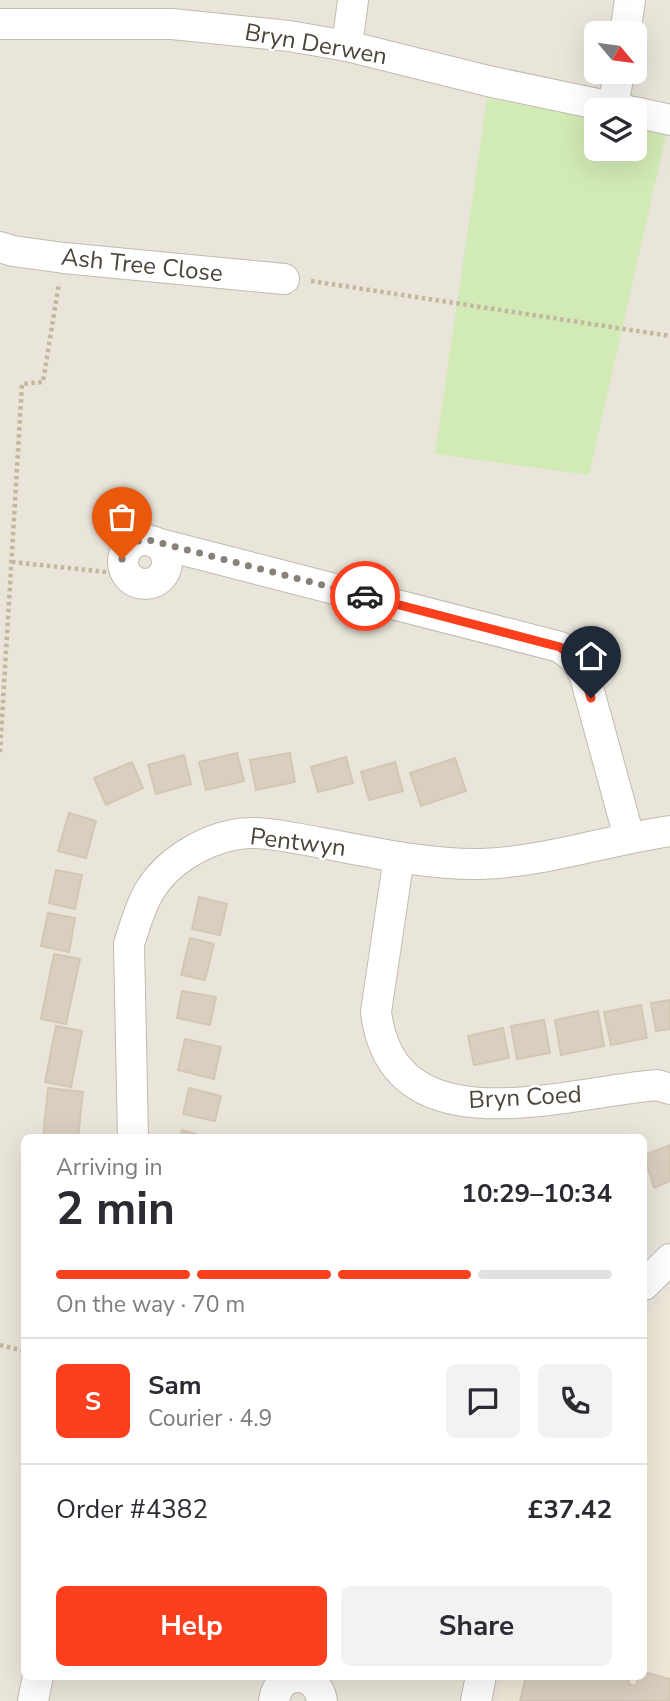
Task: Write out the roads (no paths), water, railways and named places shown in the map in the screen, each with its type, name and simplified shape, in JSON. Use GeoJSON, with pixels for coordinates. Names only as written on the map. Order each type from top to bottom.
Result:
{"type":"FeatureCollection","features":[{"type":"Feature","properties":{"kind":"street"},"geometry":{"type":"LineString","coordinates":[[347,46],[353,0]]}},
{"type":"Feature","properties":{"kind":"street"},"geometry":{"type":"LineString","coordinates":[[627,21],[630,0]]}},
{"type":"Feature","properties":{"kind":"street","name":"Bryn Derwen"},"geometry":{"type":"LineString","coordinates":[[0,24],[54,26],[172,12],[347,46],[584,101]]}},
{"type":"Feature","properties":{"kind":"street","name":"Bryn Derwen"},"geometry":{"type":"LineString","coordinates":[[647,115],[670,120]]}},
{"type":"Feature","properties":{"kind":"street","name":"Ash Tree Close"},"geometry":{"type":"LineString","coordinates":[[0,247],[64,258],[284,279]]}},
{"type":"Feature","properties":{"kind":"street"},"geometry":{"type":"LineString","coordinates":[[126,574],[131,580],[145,585],[159,579],[164,573],[167,559],[156,543],[560,647],[574,658],[584,673],[629,837]]}},
{"type":"Feature","properties":{"kind":"street","name":"Pentwyn"},"geometry":{"type":"LineString","coordinates":[[133,1134],[129,944],[151,888],[188,852],[233,835],[254,833],[446,863],[512,861],[670,831]]}},
{"type":"Feature","properties":{"kind":"street","name":"Bryn Coed"},"geometry":{"type":"LineString","coordinates":[[399,857],[376,1012],[378,1033],[387,1053],[398,1069],[414,1083],[434,1094],[480,1103],[563,1098],[657,1085],[670,1089]]}},
{"type":"Feature","properties":{"kind":"street"},"geometry":{"type":"LineString","coordinates":[[647,1282],[670,1259]]}},
{"type":"Feature","properties":{"kind":"street"},"geometry":{"type":"LineString","coordinates":[[33,1701],[37,1680]]}},
{"type":"Feature","properties":{"kind":"street"},"geometry":{"type":"LineString","coordinates":[[274,1701],[281,1684],[290,1680]]}},
{"type":"Feature","properties":{"kind":"street"},"geometry":{"type":"LineString","coordinates":[[307,1680],[317,1686],[322,1701]]}},
{"type":"Feature","properties":{"kind":"street"},"geometry":{"type":"LineString","coordinates":[[476,1701],[480,1680]]}}]}
